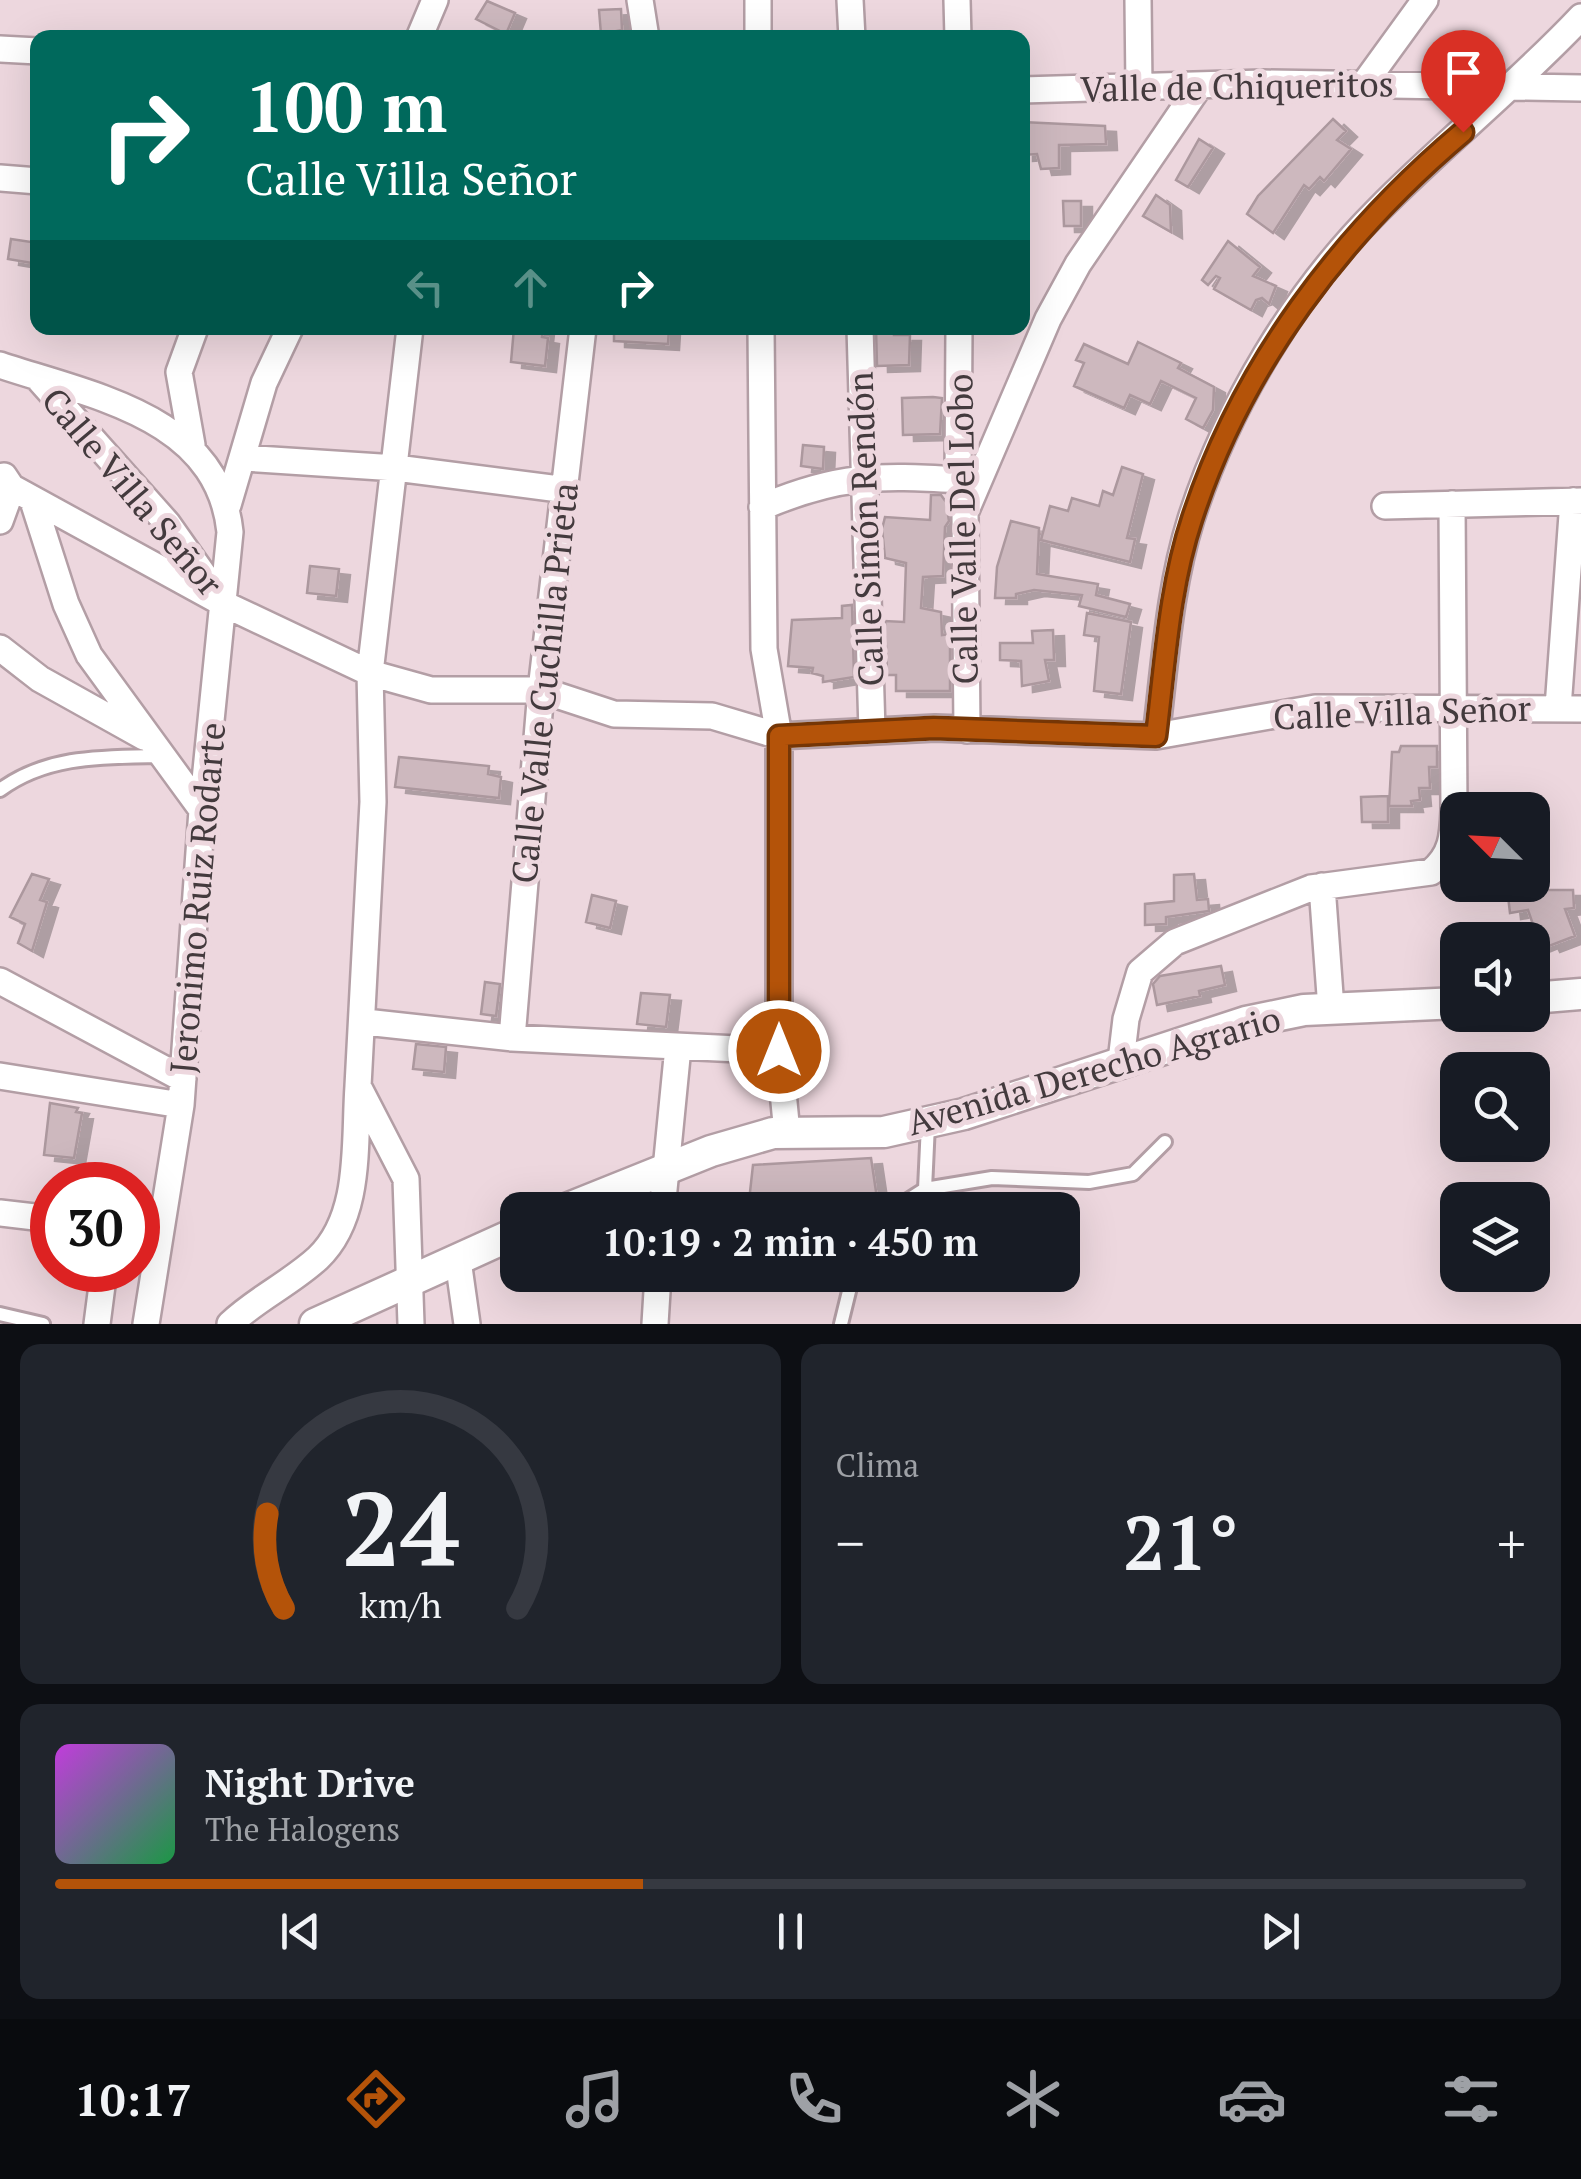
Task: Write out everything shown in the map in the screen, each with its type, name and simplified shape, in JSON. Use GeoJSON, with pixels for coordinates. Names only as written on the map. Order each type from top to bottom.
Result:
{"type":"FeatureCollection","features":[{"type":"Feature","properties":{"kind":"street"},"geometry":{"type":"LineString","coordinates":[[422,30],[435,0]]}},
{"type":"Feature","properties":{"kind":"street"},"geometry":{"type":"LineString","coordinates":[[758,0],[758,30]]}},
{"type":"Feature","properties":{"kind":"street"},"geometry":{"type":"LineString","coordinates":[[850,0],[852,30]]}},
{"type":"Feature","properties":{"kind":"street"},"geometry":{"type":"LineString","coordinates":[[957,0],[958,30]]}},
{"type":"Feature","properties":{"kind":"street"},"geometry":{"type":"LineString","coordinates":[[1138,0],[1138,87]]}},
{"type":"Feature","properties":{"kind":"street"},"geometry":{"type":"LineString","coordinates":[[1364,84],[1425,0]]}},
{"type":"Feature","properties":{"kind":"street"},"geometry":{"type":"LineString","coordinates":[[637,1],[644,30]]}},
{"type":"Feature","properties":{"kind":"street"},"geometry":{"type":"LineString","coordinates":[[1156,736],[1180,564],[1192,520],[1251,383],[1320,278],[1375,213],[1512,89],[1581,18]]}},
{"type":"Feature","properties":{"kind":"street"},"geometry":{"type":"LineString","coordinates":[[0,49],[30,51]]}},
{"type":"Feature","properties":{"kind":"street","name":"Valle de Chiqueritos"},"geometry":{"type":"LineString","coordinates":[[1030,90],[1364,84],[1581,88]]}},
{"type":"Feature","properties":{"kind":"street"},"geometry":{"type":"LineString","coordinates":[[965,513],[1048,320],[1078,264],[1200,85]]}},
{"type":"Feature","properties":{"kind":"street"},"geometry":{"type":"LineString","coordinates":[[0,178],[30,180]]}},
{"type":"Feature","properties":{"kind":"street"},"geometry":{"type":"LineString","coordinates":[[192,335],[178,372],[192,445]]}},
{"type":"Feature","properties":{"kind":"street"},"geometry":{"type":"LineString","coordinates":[[228,506],[264,383],[287,335]]}},
{"type":"Feature","properties":{"kind":"street"},"geometry":{"type":"LineString","coordinates":[[230,1324],[317,1258],[336,1236],[348,1212],[357,1058],[365,1022],[372,802],[370,672],[409,335]]}},
{"type":"Feature","properties":{"kind":"street","name":"Calle Valle Cuchilla Prieta"},"geometry":{"type":"LineString","coordinates":[[512,1038],[541,690],[583,335]]}},
{"type":"Feature","properties":{"kind":"street"},"geometry":{"type":"LineString","coordinates":[[761,335],[764,649],[779,736],[779,1051],[787,1133]]}},
{"type":"Feature","properties":{"kind":"street","name":"Calle Simón Rendón"},"geometry":{"type":"LineString","coordinates":[[860,335],[872,731]]}},
{"type":"Feature","properties":{"kind":"street","name":"Calle Valle Del Lobo"},"geometry":{"type":"LineString","coordinates":[[959,335],[958,480],[965,513],[967,730]]}},
{"type":"Feature","properties":{"kind":"street","name":"Calle Villa Señor"},"geometry":{"type":"LineString","coordinates":[[0,364],[118,404],[168,426],[192,445],[213,473]]}},
{"type":"Feature","properties":{"kind":"street","name":"Calle Villa Señor"},"geometry":{"type":"LineString","coordinates":[[38,377],[168,522],[224,604],[370,672],[432,690],[541,690],[614,714],[712,716],[779,736],[967,730],[1156,736],[1315,708],[1570,709]]}},
{"type":"Feature","properties":{"kind":"street"},"geometry":{"type":"LineString","coordinates":[[244,458],[396,468],[567,490]]}},
{"type":"Feature","properties":{"kind":"street","name":"Jeronimo Ruiz Rodarte"},"geometry":{"type":"LineString","coordinates":[[146,1324],[182,1092],[202,810],[230,532],[228,506],[213,473]]}},
{"type":"Feature","properties":{"kind":"street"},"geometry":{"type":"LineString","coordinates":[[762,507],[813,485],[864,477],[958,480]]}},
{"type":"Feature","properties":{"kind":"street"},"geometry":{"type":"LineString","coordinates":[[11,485],[224,604]]}},
{"type":"Feature","properties":{"kind":"street"},"geometry":{"type":"LineString","coordinates":[[0,521],[11,485]]}},
{"type":"Feature","properties":{"kind":"street"},"geometry":{"type":"LineString","coordinates":[[11,485],[89,655],[202,810]]}},
{"type":"Feature","properties":{"kind":"street"},"geometry":{"type":"LineString","coordinates":[[1385,506],[1577,501],[1570,709]]}},
{"type":"Feature","properties":{"kind":"street"},"geometry":{"type":"LineString","coordinates":[[1121,1061],[1131,992],[1153,957],[1192,935],[1322,886],[1430,872],[1444,862],[1452,842],[1454,810],[1452,504]]}},
{"type":"Feature","properties":{"kind":"street"},"geometry":{"type":"LineString","coordinates":[[0,648],[40,679],[157,748]]}},
{"type":"Feature","properties":{"kind":"street"},"geometry":{"type":"LineString","coordinates":[[1322,886],[1331,1009]]}},
{"type":"Feature","properties":{"kind":"street"},"geometry":{"type":"LineString","coordinates":[[0,982],[182,1092]]}},
{"type":"Feature","properties":{"kind":"street"},"geometry":{"type":"LineString","coordinates":[[1550,997],[1581,994]]}},
{"type":"Feature","properties":{"kind":"street","name":"Avenida Derecho Agrario"},"geometry":{"type":"LineString","coordinates":[[609,1192],[711,1152],[787,1133],[884,1132],[928,1122],[1246,1022],[1331,1009],[1440,1004]]}},
{"type":"Feature","properties":{"kind":"street"},"geometry":{"type":"LineString","coordinates":[[365,1022],[512,1038],[779,1051]]}},
{"type":"Feature","properties":{"kind":"street"},"geometry":{"type":"LineString","coordinates":[[663,1192],[678,1046]]}},
{"type":"Feature","properties":{"kind":"street"},"geometry":{"type":"LineString","coordinates":[[0,1076],[182,1092]]}},
{"type":"Feature","properties":{"kind":"street"},"geometry":{"type":"LineString","coordinates":[[358,1086],[406,1178],[411,1324]]}},
{"type":"Feature","properties":{"kind":"street"},"geometry":{"type":"LineString","coordinates":[[0,1213],[30,1216]]}},
{"type":"Feature","properties":{"kind":"street"},"geometry":{"type":"LineString","coordinates":[[315,1324],[500,1240]]}},
{"type":"Feature","properties":{"kind":"street"},"geometry":{"type":"LineString","coordinates":[[458,1260],[467,1324]]}},
{"type":"Feature","properties":{"kind":"street"},"geometry":{"type":"LineString","coordinates":[[97,1324],[101,1292]]}},
{"type":"Feature","properties":{"kind":"street"},"geometry":{"type":"LineString","coordinates":[[654,1324],[657,1292]]}},
{"type":"Feature","properties":{"kind":"lane"},"geometry":{"type":"LineString","coordinates":[[0,790],[14,780],[75,758],[157,748]]}},
{"type":"Feature","properties":{"kind":"lane"},"geometry":{"type":"LineString","coordinates":[[925,1190],[928,1122]]}},
{"type":"Feature","properties":{"kind":"lane"},"geometry":{"type":"LineString","coordinates":[[922,1192],[992,1178],[1088,1182],[1133,1174],[1165,1142]]}},
{"type":"Feature","properties":{"kind":"lane"},"geometry":{"type":"LineString","coordinates":[[841,1324],[849,1292]]}},
{"type":"Feature","properties":{"kind":"lane"},"geometry":{"type":"LineString","coordinates":[[0,1314],[42,1324]]}},
{"type":"Feature","properties":{"kind":"building"},"geometry":{"type":"Polygon","coordinates":[[[487,1],[515,13],[508,30],[498,30],[476,19],[487,1]]]}},
{"type":"Feature","properties":{"kind":"building"},"geometry":{"type":"Polygon","coordinates":[[[621,9],[622,30],[601,30],[599,10],[621,9]]]}},
{"type":"Feature","properties":{"kind":"building"},"geometry":{"type":"Polygon","coordinates":[[[1333,119],[1346,131],[1337,140],[1351,149],[1324,181],[1320,177],[1309,189],[1304,185],[1273,233],[1247,214],[1258,196],[1333,119]]]}},
{"type":"Feature","properties":{"kind":"building"},"geometry":{"type":"Polygon","coordinates":[[[1030,122],[1105,126],[1106,144],[1059,145],[1059,168],[1041,169],[1037,154],[1030,154],[1030,122]]]}},
{"type":"Feature","properties":{"kind":"building"},"geometry":{"type":"Polygon","coordinates":[[[1199,139],[1213,148],[1188,187],[1176,180],[1199,139]]]}},
{"type":"Feature","properties":{"kind":"building"},"geometry":{"type":"Polygon","coordinates":[[[1156,195],[1170,205],[1171,232],[1143,216],[1156,195]]]}},
{"type":"Feature","properties":{"kind":"building"},"geometry":{"type":"Polygon","coordinates":[[[1063,201],[1081,201],[1081,226],[1064,226],[1063,201]]]}},
{"type":"Feature","properties":{"kind":"building"},"geometry":{"type":"Polygon","coordinates":[[[11,239],[30,242],[30,263],[8,259],[11,239]]]}},
{"type":"Feature","properties":{"kind":"building"},"geometry":{"type":"Polygon","coordinates":[[[1228,241],[1260,267],[1253,276],[1276,286],[1269,304],[1262,298],[1256,300],[1251,310],[1214,289],[1220,278],[1216,276],[1208,285],[1202,280],[1228,241]]]}},
{"type":"Feature","properties":{"kind":"building"},"geometry":{"type":"Polygon","coordinates":[[[513,335],[548,338],[545,366],[511,362],[513,335]]]}},
{"type":"Feature","properties":{"kind":"building"},"geometry":{"type":"Polygon","coordinates":[[[614,335],[669,335],[668,344],[614,341],[614,335]]]}},
{"type":"Feature","properties":{"kind":"building"},"geometry":{"type":"Polygon","coordinates":[[[876,335],[910,335],[909,365],[877,366],[876,335]]]}},
{"type":"Feature","properties":{"kind":"building"},"geometry":{"type":"Polygon","coordinates":[[[1138,342],[1181,363],[1178,368],[1214,387],[1213,410],[1203,428],[1186,419],[1196,398],[1161,381],[1150,404],[1130,395],[1124,408],[1074,386],[1084,363],[1076,360],[1084,344],[1128,364],[1138,342]]]}},
{"type":"Feature","properties":{"kind":"building"},"geometry":{"type":"Polygon","coordinates":[[[902,398],[942,398],[940,434],[903,435],[902,398]]]}},
{"type":"Feature","properties":{"kind":"building"},"geometry":{"type":"Polygon","coordinates":[[[803,445],[824,447],[823,469],[801,466],[803,445]]]}},
{"type":"Feature","properties":{"kind":"building"},"geometry":{"type":"Polygon","coordinates":[[[1122,467],[1143,474],[1127,538],[1135,539],[1130,562],[1041,540],[1050,506],[1068,511],[1072,498],[1099,506],[1103,491],[1113,495],[1122,467]]]}},
{"type":"Feature","properties":{"kind":"building"},"geometry":{"type":"Polygon","coordinates":[[[931,495],[941,495],[946,502],[949,521],[945,527],[943,576],[923,577],[921,608],[941,612],[942,635],[950,634],[950,691],[896,691],[896,675],[887,675],[885,621],[904,622],[906,563],[885,558],[882,529],[885,517],[930,520],[931,495]]]}},
{"type":"Feature","properties":{"kind":"building"},"geometry":{"type":"Polygon","coordinates":[[[1011,521],[1039,528],[1037,574],[1098,584],[1096,595],[1130,604],[1126,617],[1079,606],[1082,595],[1034,590],[1016,594],[1016,598],[995,598],[997,567],[1011,521]]]}},
{"type":"Feature","properties":{"kind":"building"},"geometry":{"type":"Polygon","coordinates":[[[310,566],[339,569],[336,596],[307,593],[310,566]]]}},
{"type":"Feature","properties":{"kind":"building"},"geometry":{"type":"Polygon","coordinates":[[[852,605],[854,677],[823,682],[823,676],[812,673],[813,668],[788,666],[792,620],[842,618],[842,606],[852,605]]]}},
{"type":"Feature","properties":{"kind":"building"},"geometry":{"type":"Polygon","coordinates":[[[1087,613],[1131,622],[1121,694],[1094,691],[1099,637],[1084,635],[1087,613]]]}},
{"type":"Feature","properties":{"kind":"building"},"geometry":{"type":"Polygon","coordinates":[[[1053,630],[1054,660],[1045,660],[1049,681],[1022,686],[1021,661],[1000,660],[1000,643],[1033,643],[1032,631],[1053,630]]]}},
{"type":"Feature","properties":{"kind":"building"},"geometry":{"type":"Polygon","coordinates":[[[1401,746],[1437,746],[1437,767],[1429,767],[1430,788],[1419,788],[1420,800],[1411,801],[1412,806],[1389,806],[1392,752],[1399,752],[1401,746]]]}},
{"type":"Feature","properties":{"kind":"building"},"geometry":{"type":"Polygon","coordinates":[[[399,757],[489,766],[488,774],[501,777],[499,798],[395,787],[399,757]]]}},
{"type":"Feature","properties":{"kind":"building"},"geometry":{"type":"Polygon","coordinates":[[[1388,796],[1388,822],[1362,822],[1361,797],[1388,796]]]}},
{"type":"Feature","properties":{"kind":"building"},"geometry":{"type":"Polygon","coordinates":[[[32,874],[49,879],[40,900],[47,902],[32,951],[18,943],[25,924],[10,917],[32,874]]]}},
{"type":"Feature","properties":{"kind":"building"},"geometry":{"type":"Polygon","coordinates":[[[1194,874],[1197,900],[1208,899],[1209,911],[1166,917],[1166,924],[1145,925],[1145,904],[1174,901],[1174,875],[1194,874]]]}},
{"type":"Feature","properties":{"kind":"building"},"geometry":{"type":"Polygon","coordinates":[[[1550,890],[1573,890],[1574,908],[1565,909],[1575,936],[1550,946],[1550,922],[1532,922],[1528,910],[1510,913],[1509,902],[1550,902],[1550,890]]]}},
{"type":"Feature","properties":{"kind":"building"},"geometry":{"type":"Polygon","coordinates":[[[592,895],[616,901],[610,928],[586,922],[592,895]]]}},
{"type":"Feature","properties":{"kind":"building"},"geometry":{"type":"Polygon","coordinates":[[[1221,966],[1225,985],[1199,991],[1200,996],[1157,1005],[1153,984],[1160,976],[1221,966]]]}},
{"type":"Feature","properties":{"kind":"building"},"geometry":{"type":"Polygon","coordinates":[[[485,982],[500,984],[496,1016],[481,1014],[485,982]]]}},
{"type":"Feature","properties":{"kind":"building"},"geometry":{"type":"Polygon","coordinates":[[[641,993],[670,995],[666,1027],[637,1024],[641,993]]]}},
{"type":"Feature","properties":{"kind":"building"},"geometry":{"type":"Polygon","coordinates":[[[416,1044],[446,1047],[444,1072],[413,1069],[416,1044]]]}},
{"type":"Feature","properties":{"kind":"building"},"geometry":{"type":"Polygon","coordinates":[[[50,1103],[78,1108],[76,1112],[82,1113],[74,1158],[44,1155],[50,1103]]]}},
{"type":"Feature","properties":{"kind":"building"},"geometry":{"type":"Polygon","coordinates":[[[871,1158],[876,1192],[750,1192],[753,1165],[871,1158]]]}},
{"type":"Feature","properties":{"kind":"route"},"geometry":{"type":"LineString","coordinates":[[779,1051],[779,736],[934,728],[1156,736],[1180,564],[1206,482],[1251,383],[1272,345],[1320,278],[1375,213],[1463,132]]}}]}
